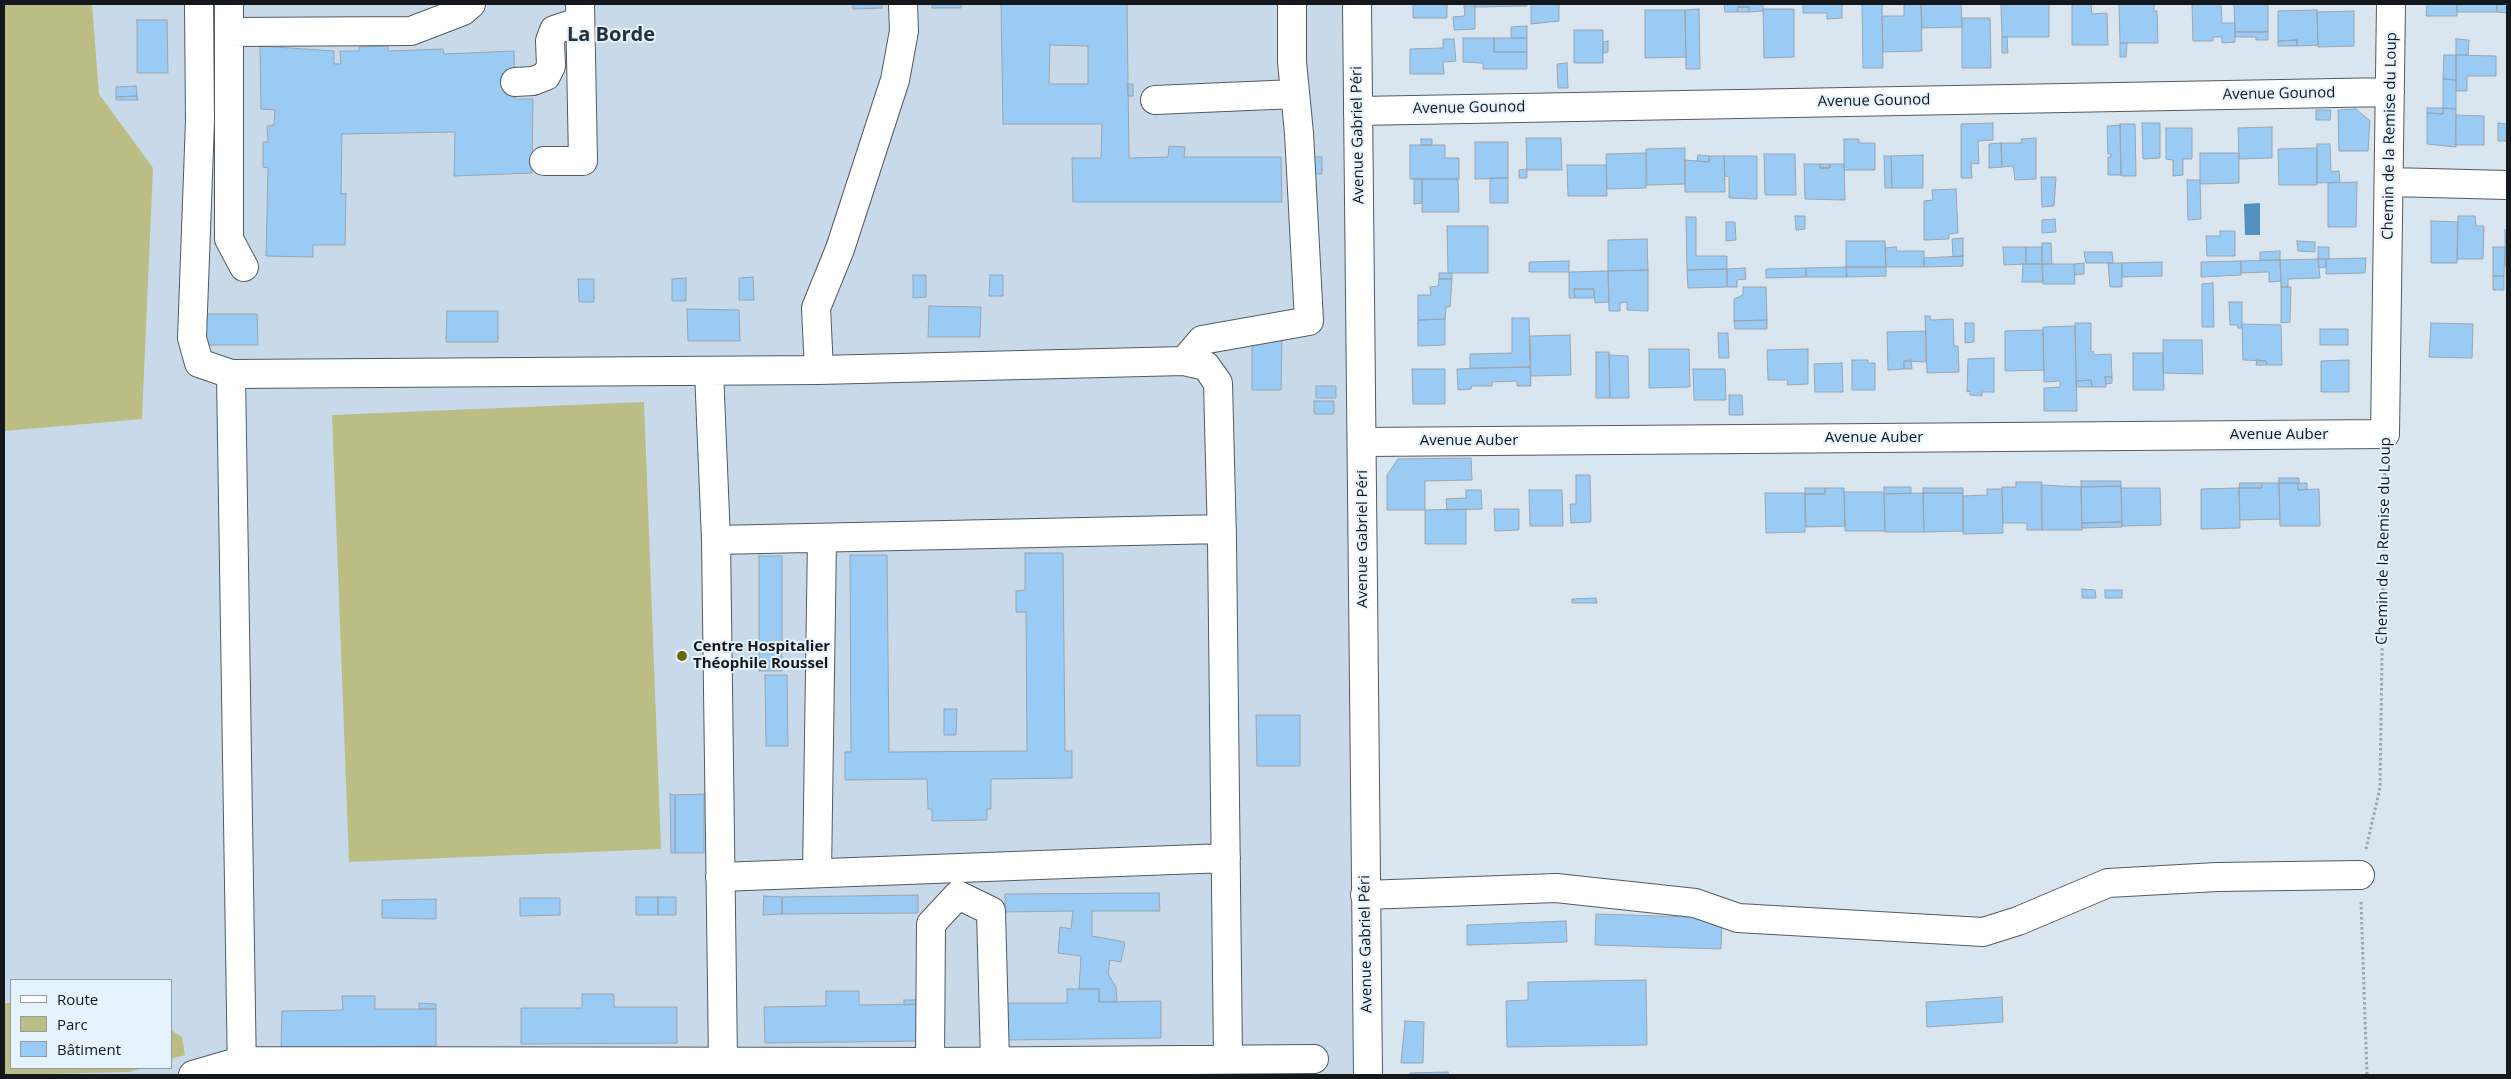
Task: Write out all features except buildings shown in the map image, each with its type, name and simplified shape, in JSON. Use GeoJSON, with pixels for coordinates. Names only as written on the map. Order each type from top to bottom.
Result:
{"type":"FeatureCollection","features":[{"type":"Feature","properties":{"kind":"street"},"geometry":{"type":"LineString","coordinates":[[199,4],[200,121],[192,338],[199,363],[231,374],[819,370],[1184,361],[1206,366],[1218,383],[1222,529],[1228,1058]]}},
{"type":"Feature","properties":{"kind":"street"},"geometry":{"type":"LineString","coordinates":[[229,4],[229,239],[244,268]]}},
{"type":"Feature","properties":{"kind":"street"},"geometry":{"type":"LineString","coordinates":[[229,32],[411,31],[463,11],[471,4]]}},
{"type":"Feature","properties":{"kind":"street"},"geometry":{"type":"LineString","coordinates":[[819,370],[816,308],[840,249],[894,80],[904,30],[903,4]]}},
{"type":"Feature","properties":{"kind":"street"},"geometry":{"type":"LineString","coordinates":[[1184,361],[1202,340],[1308,321],[1299,133],[1292,62],[1292,4]]}},
{"type":"Feature","properties":{"kind":"street","name":"Avenue Gabriel Péri"},"geometry":{"type":"LineString","coordinates":[[1357,4],[1368,1075]]}},
{"type":"Feature","properties":{"kind":"street","name":"Chemin de la Remise du Loup"},"geometry":{"type":"LineString","coordinates":[[2385,434],[2391,4]]}},
{"type":"Feature","properties":{"kind":"street"},"geometry":{"type":"LineString","coordinates":[[515,82],[533,82],[546,76],[550,66],[550,41],[554,30],[569,25],[580,15]]}},
{"type":"Feature","properties":{"kind":"street"},"geometry":{"type":"LineString","coordinates":[[544,161],[583,161],[580,15]]}},
{"type":"Feature","properties":{"kind":"street","name":"Avenue Gounod"},"geometry":{"type":"LineString","coordinates":[[1358,111],[2390,92]]}},
{"type":"Feature","properties":{"kind":"street"},"geometry":{"type":"LineString","coordinates":[[1155,100],[1295,94]]}},
{"type":"Feature","properties":{"kind":"street"},"geometry":{"type":"LineString","coordinates":[[2390,182],[2507,185]]}},
{"type":"Feature","properties":{"kind":"street"},"geometry":{"type":"LineString","coordinates":[[709,371],[716,540],[723,1061]]}},
{"type":"Feature","properties":{"kind":"street"},"geometry":{"type":"LineString","coordinates":[[231,374],[242,1068]]}},
{"type":"Feature","properties":{"kind":"street","name":"Avenue Auber"},"geometry":{"type":"LineString","coordinates":[[1362,442],[2385,434]]}},
{"type":"Feature","properties":{"kind":"street"},"geometry":{"type":"LineString","coordinates":[[716,540],[1222,529]]}},
{"type":"Feature","properties":{"kind":"street"},"geometry":{"type":"LineString","coordinates":[[817,873],[822,538]]}},
{"type":"Feature","properties":{"kind":"street"},"geometry":{"type":"LineString","coordinates":[[720,877],[1226,858]]}},
{"type":"Feature","properties":{"kind":"street"},"geometry":{"type":"LineString","coordinates":[[930,1062],[931,924],[958,896],[956,868]]}},
{"type":"Feature","properties":{"kind":"street"},"geometry":{"type":"LineString","coordinates":[[1366,895],[1556,888],[1695,903],[1738,918],[1983,932],[2018,921],[2108,883],[2217,877],[2360,875]]}},
{"type":"Feature","properties":{"kind":"street"},"geometry":{"type":"LineString","coordinates":[[958,896],[991,911],[995,1061]]}},
{"type":"Feature","properties":{"kind":"street"},"geometry":{"type":"LineString","coordinates":[[193,1075],[242,1068],[680,1068],[723,1061],[995,1061],[1196,1067],[1228,1058],[1314,1059]]}},
{"type":"Feature","properties":{"kind":"path","name":"Chemin de la Remise du Loup"},"geometry":{"type":"LineString","coordinates":[[2367,1075],[2360,875],[2380,788],[2385,434]]}},
{"type":"Feature","properties":{"kind":"shaded area","name":"Centre Hospitalier Théophile Roussel"},"geometry":{"type":"Polygon","coordinates":[[[4,4],[1357,4],[1359,1075],[4,1075],[4,4]]]}},
{"type":"Feature","properties":{"kind":"green space"},"geometry":{"type":"Polygon","coordinates":[[[4,4],[92,4],[99,94],[153,168],[142,419],[4,431],[4,4]]]}},
{"type":"Feature","properties":{"kind":"green space"},"geometry":{"type":"Polygon","coordinates":[[[644,402],[661,849],[349,862],[332,415],[644,402]]]}},
{"type":"Feature","properties":{"kind":"green space"},"geometry":{"type":"Polygon","coordinates":[[[4,1003],[10,1003],[10,1069],[140,1069],[129,1072],[4,1075],[4,1003]]]}},
{"type":"Feature","properties":{"kind":"green space"},"geometry":{"type":"Polygon","coordinates":[[[172,1031],[182,1037],[185,1055],[172,1059],[172,1031]]]}},
{"type":"Feature","properties":{"kind":"water"},"geometry":{"type":"Polygon","coordinates":[[[2260,203],[2260,235],[2245,235],[2244,204],[2260,203]]]}},
{"type":"Feature","properties":{"kind":"place","name":"Centre Hospitalier Théophile Roussel"},"geometry":{"type":"Point","coordinates":[682,656]}},
{"type":"Feature","properties":{"kind":"district","name":"La Borde"},"geometry":{"type":"Point","coordinates":[611,35]}}]}
